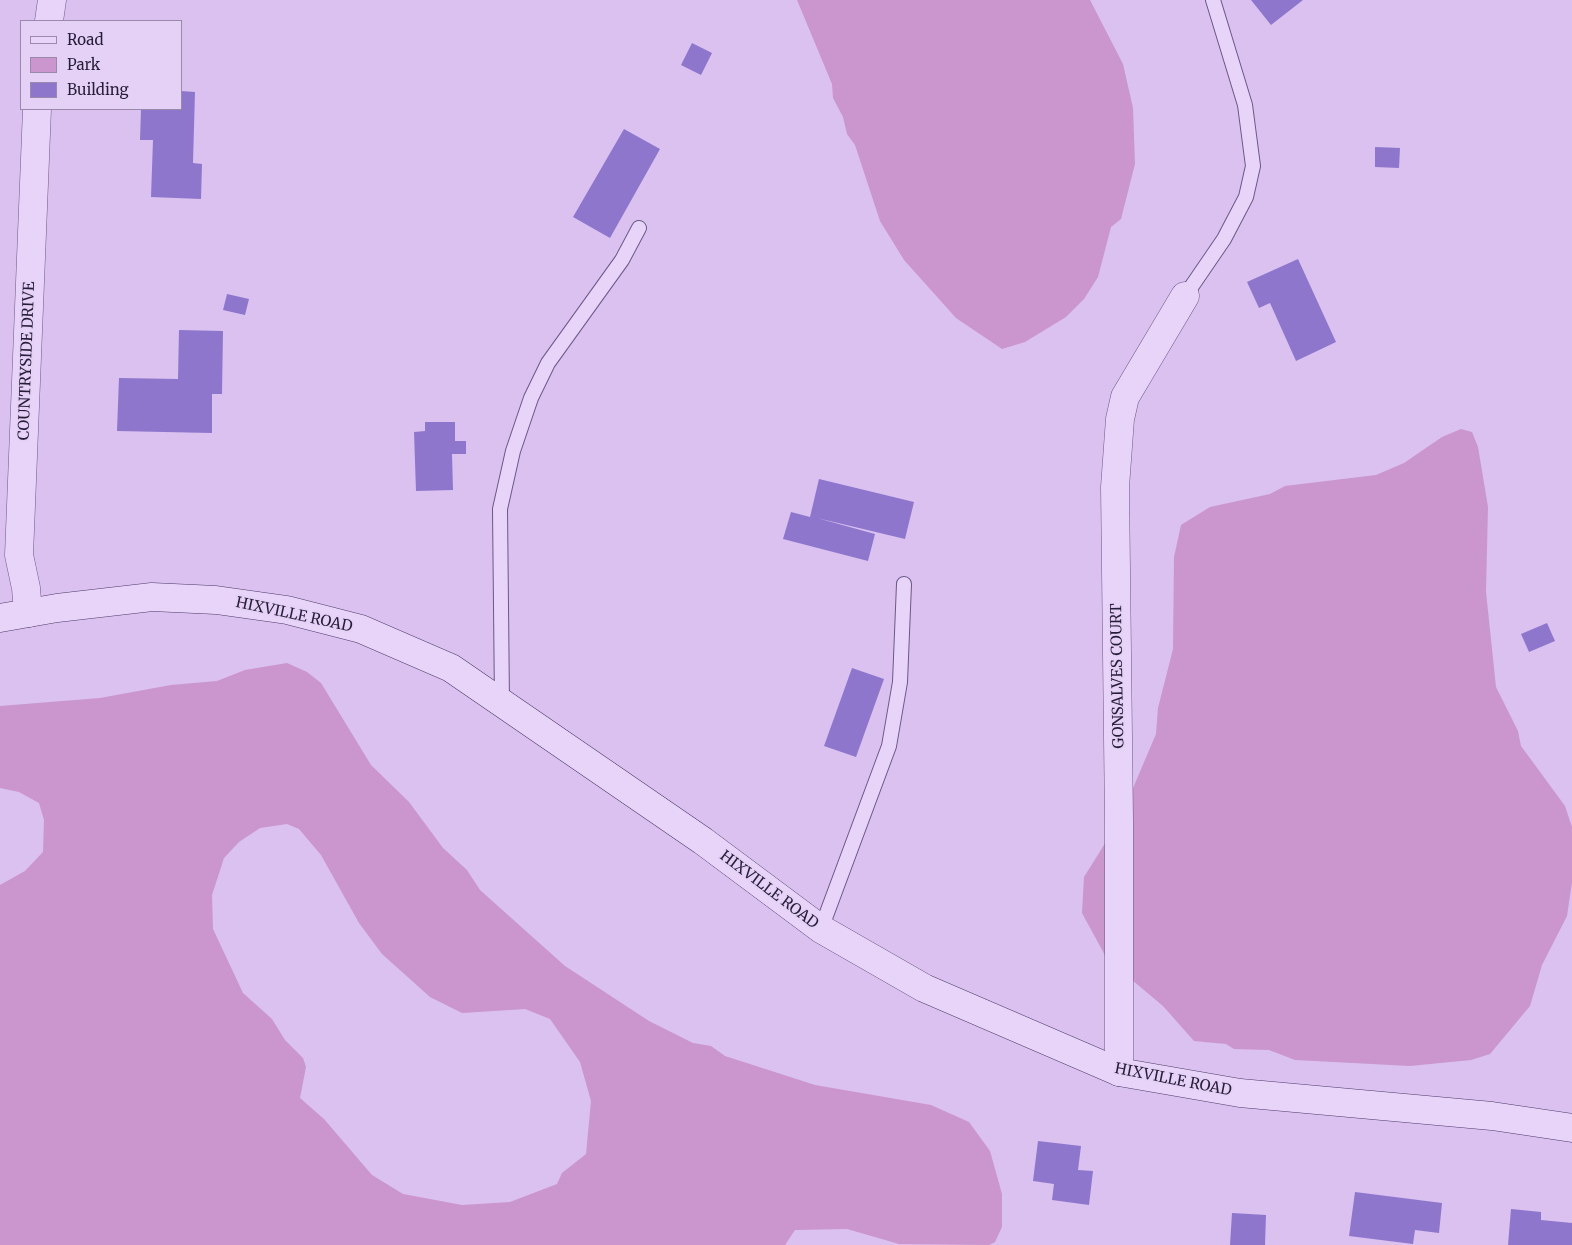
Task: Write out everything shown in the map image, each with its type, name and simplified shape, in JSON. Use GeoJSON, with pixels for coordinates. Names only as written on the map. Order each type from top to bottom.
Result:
{"type":"FeatureCollection","features":[{"type":"Feature","properties":{"kind":"street"},"geometry":{"type":"LineString","coordinates":[[48,20],[52,0]]}},
{"type":"Feature","properties":{"kind":"street","name":"COUNTRYSIDE DRIVE"},"geometry":{"type":"LineString","coordinates":[[28,613],[19,555],[37,110]]}},
{"type":"Feature","properties":{"kind":"street","name":"GONSALVES COURT"},"geometry":{"type":"LineString","coordinates":[[1119,1072],[1116,487],[1120,419],[1125,397],[1185,296]]}},
{"type":"Feature","properties":{"kind":"street","name":"HIXVILLE ROAD"},"geometry":{"type":"LineString","coordinates":[[0,618],[152,597],[216,600],[287,610],[361,629],[451,668],[703,841],[821,929],[924,988],[1119,1072],[1240,1093],[1492,1116],[1572,1128]]}},
{"type":"Feature","properties":{"kind":"lane"},"geometry":{"type":"LineString","coordinates":[[1185,296],[1224,239],[1246,197],[1253,166],[1245,105],[1213,0]]}},
{"type":"Feature","properties":{"kind":"lane"},"geometry":{"type":"LineString","coordinates":[[502,703],[500,509],[513,451],[530,398],[548,363],[622,260],[639,228]]}},
{"type":"Feature","properties":{"kind":"lane"},"geometry":{"type":"LineString","coordinates":[[821,929],[889,746],[900,682],[904,584]]}},
{"type":"Feature","properties":{"kind":"green space"},"geometry":{"type":"Polygon","coordinates":[[[797,0],[1090,0],[1123,64],[1133,108],[1135,164],[1121,219],[1111,227],[1098,277],[1084,299],[1066,317],[1025,342],[1002,349],[956,318],[904,260],[880,221],[855,145],[847,134],[843,117],[833,98],[832,84],[797,0]]]}},
{"type":"Feature","properties":{"kind":"green space"},"geometry":{"type":"Polygon","coordinates":[[[1461,429],[1472,432],[1478,447],[1488,507],[1486,592],[1496,687],[1518,731],[1521,746],[1565,806],[1572,827],[1572,882],[1567,916],[1542,965],[1530,1006],[1490,1054],[1471,1060],[1410,1066],[1295,1060],[1269,1050],[1234,1049],[1226,1044],[1194,1041],[1163,1006],[1107,959],[1082,913],[1084,877],[1119,821],[1156,734],[1158,708],[1173,649],[1174,557],[1181,525],[1210,507],[1270,494],[1285,486],[1376,475],[1404,463],[1442,437],[1461,429]]]}},
{"type":"Feature","properties":{"kind":"green space"},"geometry":{"type":"Polygon","coordinates":[[[287,663],[307,672],[321,683],[371,765],[409,802],[443,848],[467,870],[480,890],[565,966],[649,1021],[693,1043],[711,1046],[725,1056],[815,1085],[931,1105],[969,1122],[990,1151],[1002,1194],[1002,1227],[995,1242],[989,1245],[899,1244],[847,1229],[795,1230],[785,1245],[0,1245],[0,885],[25,871],[43,852],[44,820],[39,803],[19,792],[0,788],[0,706],[100,698],[171,685],[217,681],[245,670],[287,663]],[[287,824],[260,828],[239,842],[224,858],[212,895],[213,929],[243,993],[272,1019],[285,1040],[303,1058],[306,1067],[300,1098],[324,1119],[372,1175],[403,1194],[462,1205],[510,1202],[557,1184],[562,1173],[586,1154],[591,1101],[580,1062],[550,1019],[525,1009],[462,1013],[430,997],[382,954],[359,923],[321,855],[299,829],[287,824]]]}},
{"type":"Feature","properties":{"kind":"building"},"geometry":{"type":"Polygon","coordinates":[[[1251,0],[1303,0],[1271,25],[1251,0]]]}},
{"type":"Feature","properties":{"kind":"building"},"geometry":{"type":"Polygon","coordinates":[[[692,43],[712,53],[701,75],[681,65],[692,43]]]}},
{"type":"Feature","properties":{"kind":"building"},"geometry":{"type":"Polygon","coordinates":[[[182,91],[195,92],[193,163],[202,164],[201,199],[151,197],[153,140],[140,140],[141,110],[182,110],[182,91]]]}},
{"type":"Feature","properties":{"kind":"building"},"geometry":{"type":"Polygon","coordinates":[[[624,129],[660,149],[610,238],[573,217],[624,129]]]}},
{"type":"Feature","properties":{"kind":"building"},"geometry":{"type":"Polygon","coordinates":[[[1375,147],[1400,148],[1399,168],[1375,167],[1375,147]]]}},
{"type":"Feature","properties":{"kind":"building"},"geometry":{"type":"Polygon","coordinates":[[[1298,259],[1336,342],[1296,361],[1270,303],[1259,308],[1247,282],[1298,259]]]}},
{"type":"Feature","properties":{"kind":"building"},"geometry":{"type":"Polygon","coordinates":[[[227,294],[249,299],[245,315],[223,310],[227,294]]]}},
{"type":"Feature","properties":{"kind":"building"},"geometry":{"type":"Polygon","coordinates":[[[179,330],[223,331],[222,394],[212,394],[212,433],[117,431],[119,378],[178,379],[179,330]]]}},
{"type":"Feature","properties":{"kind":"building"},"geometry":{"type":"Polygon","coordinates":[[[425,422],[455,422],[455,441],[466,441],[466,454],[452,454],[453,490],[416,491],[414,432],[425,431],[425,422]]]}},
{"type":"Feature","properties":{"kind":"building"},"geometry":{"type":"Polygon","coordinates":[[[819,479],[914,502],[905,539],[817,518],[875,534],[868,561],[783,539],[791,512],[810,517],[819,479]]]}},
{"type":"Feature","properties":{"kind":"building"},"geometry":{"type":"Polygon","coordinates":[[[1547,623],[1555,641],[1529,652],[1521,634],[1547,623]]]}},
{"type":"Feature","properties":{"kind":"building"},"geometry":{"type":"Polygon","coordinates":[[[852,668],[884,679],[856,757],[824,746],[852,668]]]}},
{"type":"Feature","properties":{"kind":"building"},"geometry":{"type":"Polygon","coordinates":[[[1038,1141],[1081,1146],[1078,1170],[1093,1171],[1089,1205],[1052,1200],[1054,1184],[1033,1181],[1038,1141]]]}},
{"type":"Feature","properties":{"kind":"building"},"geometry":{"type":"Polygon","coordinates":[[[1355,1192],[1442,1203],[1439,1233],[1415,1230],[1413,1244],[1349,1236],[1355,1192]]]}},
{"type":"Feature","properties":{"kind":"building"},"geometry":{"type":"Polygon","coordinates":[[[1511,1209],[1541,1212],[1541,1220],[1572,1223],[1572,1245],[1508,1245],[1511,1209]]]}},
{"type":"Feature","properties":{"kind":"building"},"geometry":{"type":"Polygon","coordinates":[[[1232,1213],[1266,1215],[1265,1245],[1230,1245],[1232,1213]]]}}]}
